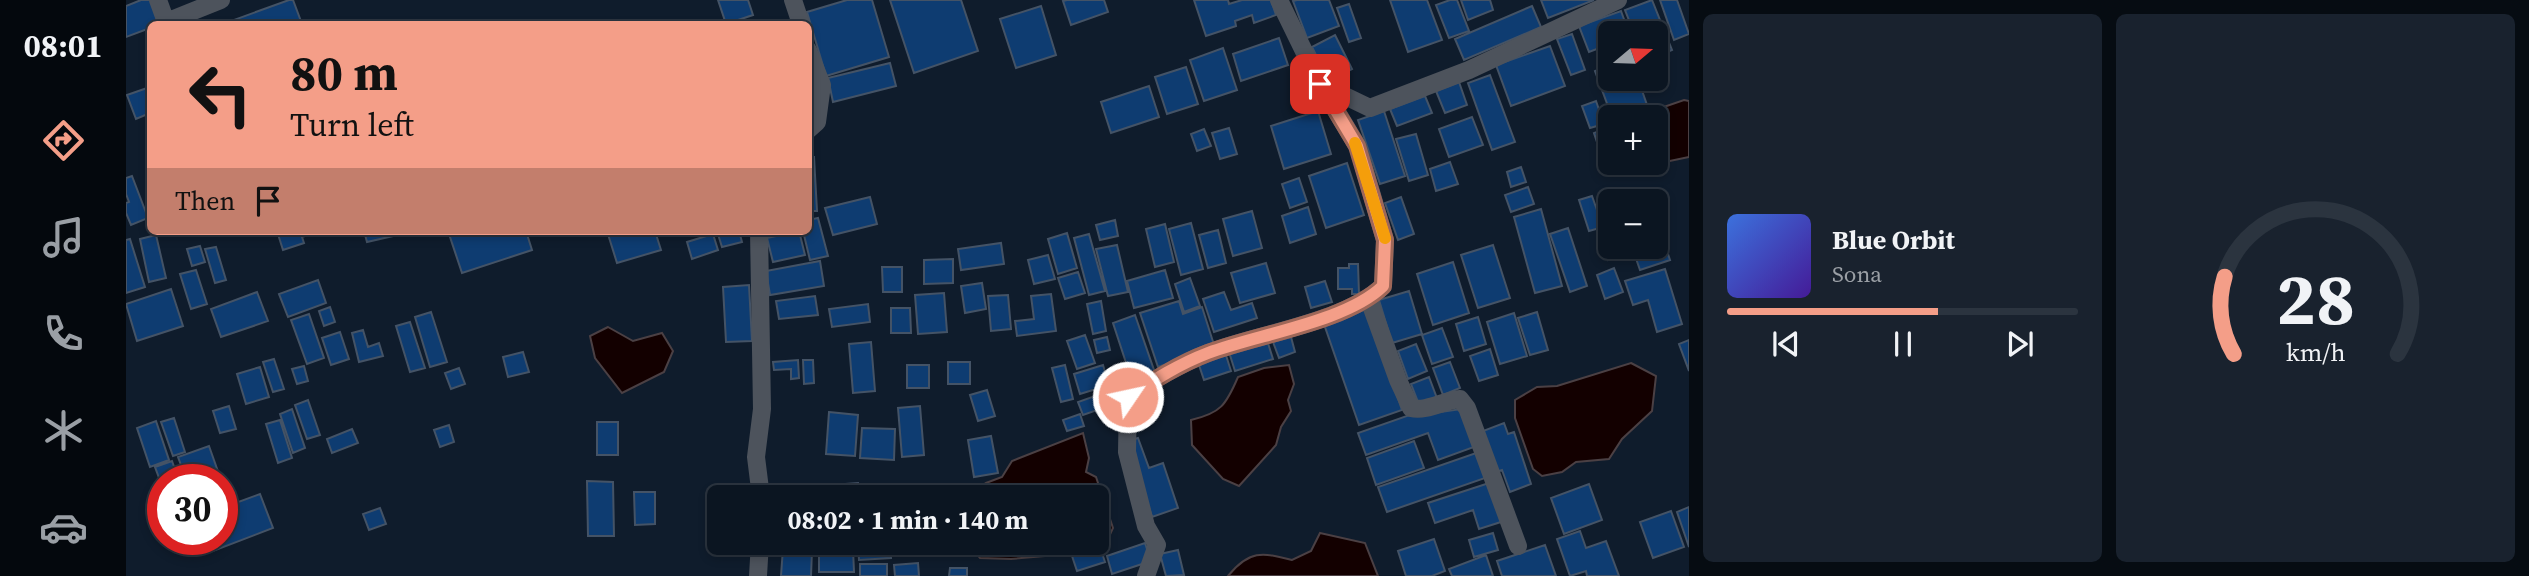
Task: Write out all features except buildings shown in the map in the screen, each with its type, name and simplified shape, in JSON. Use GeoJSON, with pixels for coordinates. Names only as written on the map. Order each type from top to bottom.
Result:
{"type":"FeatureCollection","features":[{"type":"Feature","properties":{"kind":"street"},"geometry":{"type":"LineString","coordinates":[[158,0],[166,21]]}},
{"type":"Feature","properties":{"kind":"street"},"geometry":{"type":"LineString","coordinates":[[168,21],[220,0]]}},
{"type":"Feature","properties":{"kind":"street"},"geometry":{"type":"LineString","coordinates":[[793,0],[800,21]]}},
{"type":"Feature","properties":{"kind":"street"},"geometry":{"type":"LineString","coordinates":[[1146,576],[1157,545],[1146,526],[1127,452],[1128,397],[1168,371],[1208,353],[1334,314],[1369,300],[1383,286],[1385,240],[1357,146],[1320,84],[1279,0]]}},
{"type":"Feature","properties":{"kind":"street"},"geometry":{"type":"LineString","coordinates":[[1320,84],[1370,108],[1469,70],[1618,0]]}},
{"type":"Feature","properties":{"kind":"street"},"geometry":{"type":"LineString","coordinates":[[812,60],[822,85],[817,122],[812,126]]}},
{"type":"Feature","properties":{"kind":"street"},"geometry":{"type":"LineString","coordinates":[[759,235],[762,409],[756,457],[760,485]]}},
{"type":"Feature","properties":{"kind":"street"},"geometry":{"type":"LineString","coordinates":[[1369,300],[1411,408],[1420,409],[1451,399],[1460,399],[1467,408],[1518,546]]}},
{"type":"Feature","properties":{"kind":"street"},"geometry":{"type":"LineString","coordinates":[[758,576],[759,555]]}},
{"type":"Feature","properties":{"kind":"shaded area"},"geometry":{"type":"Polygon","coordinates":[[[1684,100],[1689,101],[1689,157],[1668,161],[1668,106],[1684,100]]]}},
{"type":"Feature","properties":{"kind":"shaded area"},"geometry":{"type":"Polygon","coordinates":[[[608,327],[633,341],[662,333],[673,351],[664,372],[622,393],[595,358],[590,336],[608,327]]]}},
{"type":"Feature","properties":{"kind":"shaded area"},"geometry":{"type":"Polygon","coordinates":[[[1631,363],[1656,376],[1652,411],[1622,439],[1609,459],[1576,462],[1562,472],[1542,476],[1533,469],[1515,418],[1515,400],[1537,387],[1557,386],[1631,363]]]}},
{"type":"Feature","properties":{"kind":"shaded area"},"geometry":{"type":"Polygon","coordinates":[[[1289,365],[1294,384],[1288,400],[1291,411],[1281,427],[1276,445],[1239,486],[1223,479],[1192,445],[1191,420],[1216,411],[1230,395],[1238,377],[1264,368],[1289,365]]]}},
{"type":"Feature","properties":{"kind":"shaded area"},"geometry":{"type":"Polygon","coordinates":[[[1083,433],[1089,458],[1086,472],[1096,477],[1099,485],[983,485],[1002,477],[1012,461],[1083,433]]]}},
{"type":"Feature","properties":{"kind":"shaded area"},"geometry":{"type":"Polygon","coordinates":[[[1109,516],[1113,528],[1109,537],[1109,516]]]}},
{"type":"Feature","properties":{"kind":"shaded area"},"geometry":{"type":"Polygon","coordinates":[[[1320,533],[1365,543],[1378,576],[1228,576],[1243,561],[1257,555],[1272,555],[1292,560],[1311,551],[1320,533]]]}},
{"type":"Feature","properties":{"kind":"shaded area"},"geometry":{"type":"Polygon","coordinates":[[[978,555],[1049,555],[1011,559],[980,558],[978,555]]]}},
{"type":"Feature","properties":{"kind":"slow traffic"},"geometry":{"type":"LineString","coordinates":[[1355,143],[1385,238]]}},
{"type":"Feature","properties":{"kind":"route"},"geometry":{"type":"LineString","coordinates":[[1128,397],[1168,371],[1208,353],[1334,314],[1369,300],[1383,286],[1385,240],[1357,146],[1320,84]]}}]}
